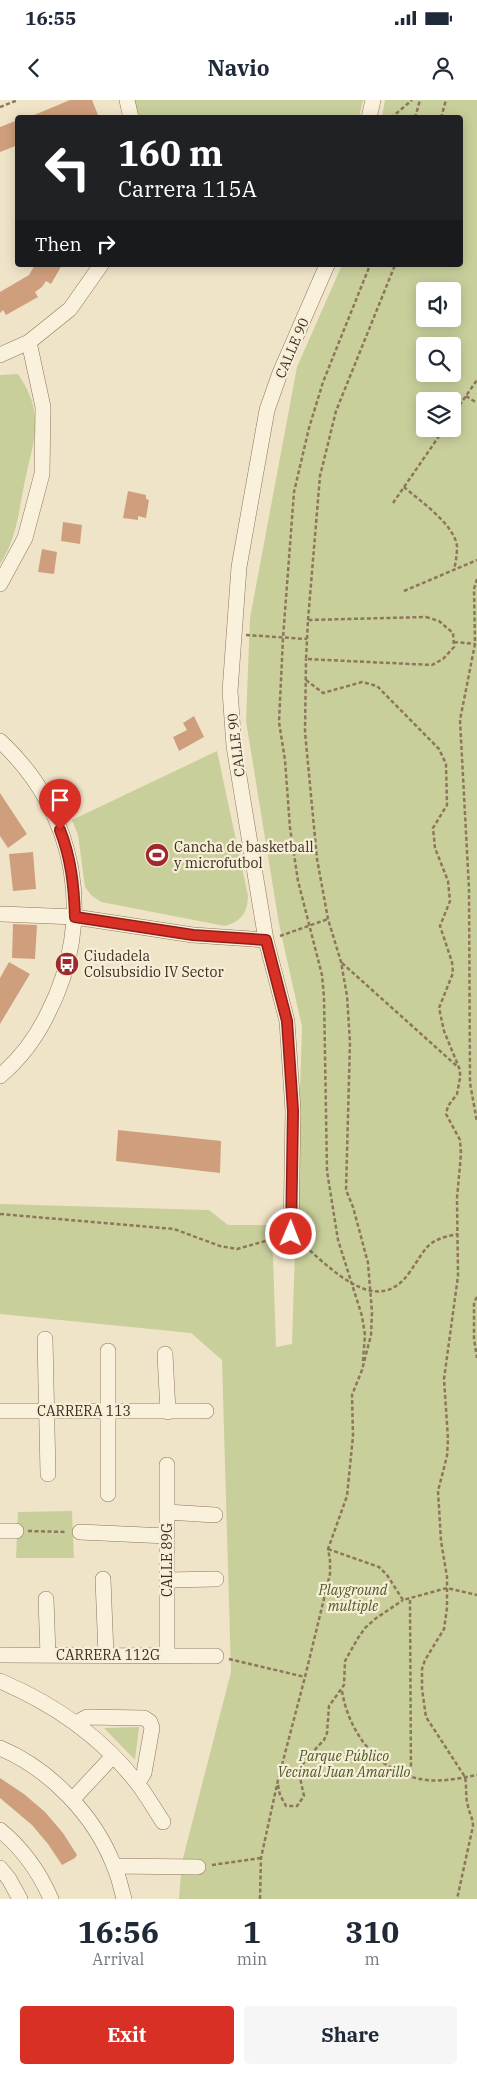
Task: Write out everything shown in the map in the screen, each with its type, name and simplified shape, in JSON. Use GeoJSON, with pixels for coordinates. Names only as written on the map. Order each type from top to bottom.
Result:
{"type":"FeatureCollection","features":[{"type":"Feature","properties":{"kind":"street"},"geometry":{"type":"LineString","coordinates":[[127,100],[130,115]]}},
{"type":"Feature","properties":{"kind":"street"},"geometry":{"type":"LineString","coordinates":[[370,115],[373,100]]}},
{"type":"Feature","properties":{"kind":"street"},"geometry":{"type":"LineString","coordinates":[[0,355],[29,342],[70,309],[100,267]]}},
{"type":"Feature","properties":{"kind":"street","name":"CALLE 90"},"geometry":{"type":"LineString","coordinates":[[291,1234],[293,1111],[289,1039],[287,1021],[266,940],[234,746],[230,691],[232,634],[238,568],[267,410],[280,373],[326,267]]}},
{"type":"Feature","properties":{"kind":"street"},"geometry":{"type":"LineString","coordinates":[[0,584],[25,538],[42,474],[43,407],[29,342]]}},
{"type":"Feature","properties":{"kind":"street"},"geometry":{"type":"LineString","coordinates":[[0,741],[14,754],[37,782],[54,813],[66,846],[74,881],[75,917],[72,946],[65,974],[56,998],[41,1027],[24,1050],[0,1076]]}},
{"type":"Feature","properties":{"kind":"street"},"geometry":{"type":"LineString","coordinates":[[2,914],[75,917],[193,935],[266,940]]}},
{"type":"Feature","properties":{"kind":"street"},"geometry":{"type":"LineString","coordinates":[[45,1340],[48,1474]]}},
{"type":"Feature","properties":{"kind":"street"},"geometry":{"type":"LineString","coordinates":[[108,1351],[108,1494]]}},
{"type":"Feature","properties":{"kind":"street"},"geometry":{"type":"LineString","coordinates":[[165,1354],[168,1412]]}},
{"type":"Feature","properties":{"kind":"street","name":"CARRERA 113"},"geometry":{"type":"LineString","coordinates":[[0,1411],[206,1411]]}},
{"type":"Feature","properties":{"kind":"street","name":"CALLE 89G"},"geometry":{"type":"LineString","coordinates":[[167,1465],[167,1655]]}},
{"type":"Feature","properties":{"kind":"street"},"geometry":{"type":"LineString","coordinates":[[168,1512],[215,1515]]}},
{"type":"Feature","properties":{"kind":"street"},"geometry":{"type":"LineString","coordinates":[[0,1531],[16,1531]]}},
{"type":"Feature","properties":{"kind":"street"},"geometry":{"type":"LineString","coordinates":[[80,1532],[167,1536]]}},
{"type":"Feature","properties":{"kind":"street"},"geometry":{"type":"LineString","coordinates":[[103,1579],[106,1656]]}},
{"type":"Feature","properties":{"kind":"street"},"geometry":{"type":"LineString","coordinates":[[167,1580],[216,1580]]}},
{"type":"Feature","properties":{"kind":"street"},"geometry":{"type":"LineString","coordinates":[[46,1600],[48,1655]]}},
{"type":"Feature","properties":{"kind":"street","name":"CARRERA 112G"},"geometry":{"type":"LineString","coordinates":[[0,1655],[216,1656]]}},
{"type":"Feature","properties":{"kind":"street"},"geometry":{"type":"LineString","coordinates":[[0,1681],[50,1705],[76,1723],[113,1756],[138,1784],[163,1822]]}},
{"type":"Feature","properties":{"kind":"street"},"geometry":{"type":"LineString","coordinates":[[76,1723],[87,1717],[144,1718],[150,1722],[152,1728],[144,1773],[138,1784]]}},
{"type":"Feature","properties":{"kind":"street"},"geometry":{"type":"LineString","coordinates":[[0,1748],[40,1771],[72,1800],[96,1831],[114,1866],[124,1899]]}},
{"type":"Feature","properties":{"kind":"street"},"geometry":{"type":"LineString","coordinates":[[72,1800],[113,1756]]}},
{"type":"Feature","properties":{"kind":"street"},"geometry":{"type":"LineString","coordinates":[[0,1830],[17,1844],[42,1878],[51,1899]]}},
{"type":"Feature","properties":{"kind":"street"},"geometry":{"type":"LineString","coordinates":[[114,1866],[198,1867]]}},
{"type":"Feature","properties":{"kind":"street"},"geometry":{"type":"LineString","coordinates":[[0,1868],[9,1879],[20,1899]]}},
{"type":"Feature","properties":{"kind":"path"},"geometry":{"type":"LineString","coordinates":[[0,107],[18,100]]}},
{"type":"Feature","properties":{"kind":"path"},"geometry":{"type":"LineString","coordinates":[[394,115],[412,100]]}},
{"type":"Feature","properties":{"kind":"path"},"geometry":{"type":"LineString","coordinates":[[416,115],[420,100]]}},
{"type":"Feature","properties":{"kind":"path"},"geometry":{"type":"LineString","coordinates":[[442,115],[446,100]]}},
{"type":"Feature","properties":{"kind":"path"},"geometry":{"type":"LineString","coordinates":[[362,1370],[365,1335],[362,1316],[338,1240],[327,1171],[322,975],[308,926],[296,872],[279,722],[294,492],[309,428],[323,382],[369,267]]}},
{"type":"Feature","properties":{"kind":"path"},"geometry":{"type":"LineString","coordinates":[[260,1899],[261,1858],[278,1780],[330,1574],[328,1549],[347,1496],[352,1436],[352,1394],[362,1370],[371,1335],[368,1263],[346,1190],[350,1042],[347,996],[341,962],[328,919],[317,859],[305,732],[306,659],[320,476],[336,411],[394,267]]}},
{"type":"Feature","properties":{"kind":"path"},"geometry":{"type":"LineString","coordinates":[[461,403],[477,380]]}},
{"type":"Feature","properties":{"kind":"path"},"geometry":{"type":"LineString","coordinates":[[466,396],[477,403]]}},
{"type":"Feature","properties":{"kind":"path"},"geometry":{"type":"LineString","coordinates":[[393,503],[438,437]]}},
{"type":"Feature","properties":{"kind":"path"},"geometry":{"type":"LineString","coordinates":[[404,487],[443,521],[451,531],[456,544],[454,570]]}},
{"type":"Feature","properties":{"kind":"path"},"geometry":{"type":"LineString","coordinates":[[404,591],[477,560]]}},
{"type":"Feature","properties":{"kind":"path"},"geometry":{"type":"LineString","coordinates":[[477,579],[474,588],[476,644],[460,720],[469,889],[470,1083],[477,1122]]}},
{"type":"Feature","properties":{"kind":"path"},"geometry":{"type":"LineString","coordinates":[[306,659],[432,665],[443,659],[454,647],[453,633],[439,621],[426,617],[308,620]]}},
{"type":"Feature","properties":{"kind":"path"},"geometry":{"type":"LineString","coordinates":[[232,634],[307,639]]}},
{"type":"Feature","properties":{"kind":"path"},"geometry":{"type":"LineString","coordinates":[[454,642],[476,644]]}},
{"type":"Feature","properties":{"kind":"path"},"geometry":{"type":"LineString","coordinates":[[306,680],[323,693],[362,682],[377,686],[443,754],[446,764],[447,805],[433,828],[436,848],[448,881],[450,901],[440,926],[452,962],[453,973],[438,1008],[444,1030],[460,1070],[457,1094],[448,1106],[446,1114],[460,1140],[458,1276],[444,1379],[447,1456],[438,1491],[441,1541],[447,1588],[447,1608],[444,1629],[425,1660],[422,1669],[423,1704],[432,1729],[464,1777],[467,1787],[468,1806],[473,1818],[473,1826],[457,1899]]}},
{"type":"Feature","properties":{"kind":"path"},"geometry":{"type":"LineString","coordinates":[[266,940],[328,919]]}},
{"type":"Feature","properties":{"kind":"path"},"geometry":{"type":"LineString","coordinates":[[341,962],[460,1070]]}},
{"type":"Feature","properties":{"kind":"path"},"geometry":{"type":"LineString","coordinates":[[0,1214],[174,1229],[220,1246],[237,1249],[291,1234],[351,1283],[370,1292],[393,1287],[402,1282],[430,1243],[458,1234]]}},
{"type":"Feature","properties":{"kind":"path"},"geometry":{"type":"LineString","coordinates":[[477,1298],[474,1302],[474,1339],[477,1358]]}},
{"type":"Feature","properties":{"kind":"path"},"geometry":{"type":"LineString","coordinates":[[16,1531],[80,1532]]}},
{"type":"Feature","properties":{"kind":"path"},"geometry":{"type":"LineString","coordinates":[[328,1549],[379,1567],[387,1575],[403,1600]]}},
{"type":"Feature","properties":{"kind":"path"},"geometry":{"type":"LineString","coordinates":[[278,1780],[280,1795],[286,1806],[297,1806],[304,1796],[299,1772],[305,1760],[324,1740],[327,1734],[329,1706],[344,1685],[345,1661],[365,1628],[403,1600],[410,1600],[429,1592],[447,1588],[477,1595]]}},
{"type":"Feature","properties":{"kind":"path"},"geometry":{"type":"LineString","coordinates":[[410,1600],[411,1776]]}},
{"type":"Feature","properties":{"kind":"path"},"geometry":{"type":"LineString","coordinates":[[216,1656],[305,1677]]}},
{"type":"Feature","properties":{"kind":"path"},"geometry":{"type":"LineString","coordinates":[[342,1690],[347,1713],[353,1726],[369,1752],[387,1765],[425,1780],[477,1775]]}},
{"type":"Feature","properties":{"kind":"path"},"geometry":{"type":"LineString","coordinates":[[198,1867],[261,1858]]}},
{"type":"Feature","properties":{"kind":"green space"},"geometry":{"type":"Polygon","coordinates":[[[133,100],[363,100],[359,115],[136,115],[133,100]]]}},
{"type":"Feature","properties":{"kind":"green space","name":"Parque Público Vecinal Juan Amarillo"},"geometry":{"type":"Polygon","coordinates":[[[385,100],[477,100],[477,1899],[179,1899],[182,1862],[231,1672],[222,1360],[191,1333],[0,1314],[0,1204],[209,1210],[228,1225],[272,1225],[276,1347],[292,1344],[302,1027],[279,924],[246,721],[250,618],[297,367],[341,267],[463,267],[463,115],[382,115],[385,100]]]}},
{"type":"Feature","properties":{"kind":"green space"},"geometry":{"type":"Polygon","coordinates":[[[18,374],[27,389],[33,405],[35,432],[17,522],[11,543],[0,564],[0,375],[18,374]]]}},
{"type":"Feature","properties":{"kind":"green space"},"geometry":{"type":"Polygon","coordinates":[[[217,751],[248,896],[247,907],[242,916],[235,922],[225,926],[101,902],[91,895],[85,887],[78,835],[72,820],[217,751]]]}},
{"type":"Feature","properties":{"kind":"green space"},"geometry":{"type":"Polygon","coordinates":[[[72,1511],[74,1558],[16,1558],[18,1512],[72,1511]]]}},
{"type":"Feature","properties":{"kind":"green space"},"geometry":{"type":"Polygon","coordinates":[[[139,1727],[135,1760],[104,1728],[139,1727]]]}},
{"type":"Feature","properties":{"kind":"building"},"geometry":{"type":"Polygon","coordinates":[[[70,100],[92,100],[98,115],[34,115],[70,100]]]}},
{"type":"Feature","properties":{"kind":"building"},"geometry":{"type":"Polygon","coordinates":[[[15,121],[15,146],[0,152],[0,127],[15,121]]]}},
{"type":"Feature","properties":{"kind":"building"},"geometry":{"type":"Polygon","coordinates":[[[34,267],[61,267],[51,284],[46,281],[35,292],[38,297],[6,315],[3,310],[0,313],[0,292],[29,275],[34,267]]]}},
{"type":"Feature","properties":{"kind":"building"},"geometry":{"type":"Polygon","coordinates":[[[128,491],[146,495],[146,499],[149,500],[146,518],[138,516],[138,520],[123,518],[128,491]]]}},
{"type":"Feature","properties":{"kind":"building"},"geometry":{"type":"Polygon","coordinates":[[[63,522],[82,525],[80,544],[61,541],[63,522]]]}},
{"type":"Feature","properties":{"kind":"building"},"geometry":{"type":"Polygon","coordinates":[[[42,549],[57,552],[54,574],[38,572],[42,549]]]}},
{"type":"Feature","properties":{"kind":"building"},"geometry":{"type":"Polygon","coordinates":[[[194,716],[204,737],[179,751],[173,737],[187,730],[183,723],[194,716]]]}},
{"type":"Feature","properties":{"kind":"building"},"geometry":{"type":"Polygon","coordinates":[[[0,793],[27,834],[8,848],[0,836],[0,793]]]}},
{"type":"Feature","properties":{"kind":"building"},"geometry":{"type":"Polygon","coordinates":[[[33,852],[36,889],[13,891],[9,854],[33,852]]]}},
{"type":"Feature","properties":{"kind":"building"},"geometry":{"type":"Polygon","coordinates":[[[13,924],[37,925],[35,959],[12,958],[13,924]]]}},
{"type":"Feature","properties":{"kind":"building"},"geometry":{"type":"Polygon","coordinates":[[[9,962],[30,974],[0,1024],[0,978],[9,962]]]}},
{"type":"Feature","properties":{"kind":"building"},"geometry":{"type":"Polygon","coordinates":[[[118,1130],[221,1141],[220,1173],[116,1161],[118,1130]]]}},
{"type":"Feature","properties":{"kind":"building"},"geometry":{"type":"Polygon","coordinates":[[[0,1778],[24,1794],[45,1812],[63,1833],[77,1855],[75,1858],[62,1865],[32,1825],[0,1798],[0,1778]]]}},
{"type":"Feature","properties":{"kind":"place","name":"Cancha de basketball y microfutbol"},"geometry":{"type":"Point","coordinates":[157,855]}},
{"type":"Feature","properties":{"kind":"place","name":"Ciudadela Colsubsidio IV Sector"},"geometry":{"type":"Point","coordinates":[67,964]}},
{"type":"Feature","properties":{"kind":"route"},"geometry":{"type":"LineString","coordinates":[[60,830],[66,846],[74,881],[75,917],[193,935],[266,940],[287,1021],[291,1066],[293,1111],[291,1234]]}},
{"type":"Feature","properties":{"kind":"park label","name":"Playground multiple"},"geometry":{"type":"Point","coordinates":[353,1598]}}]}
